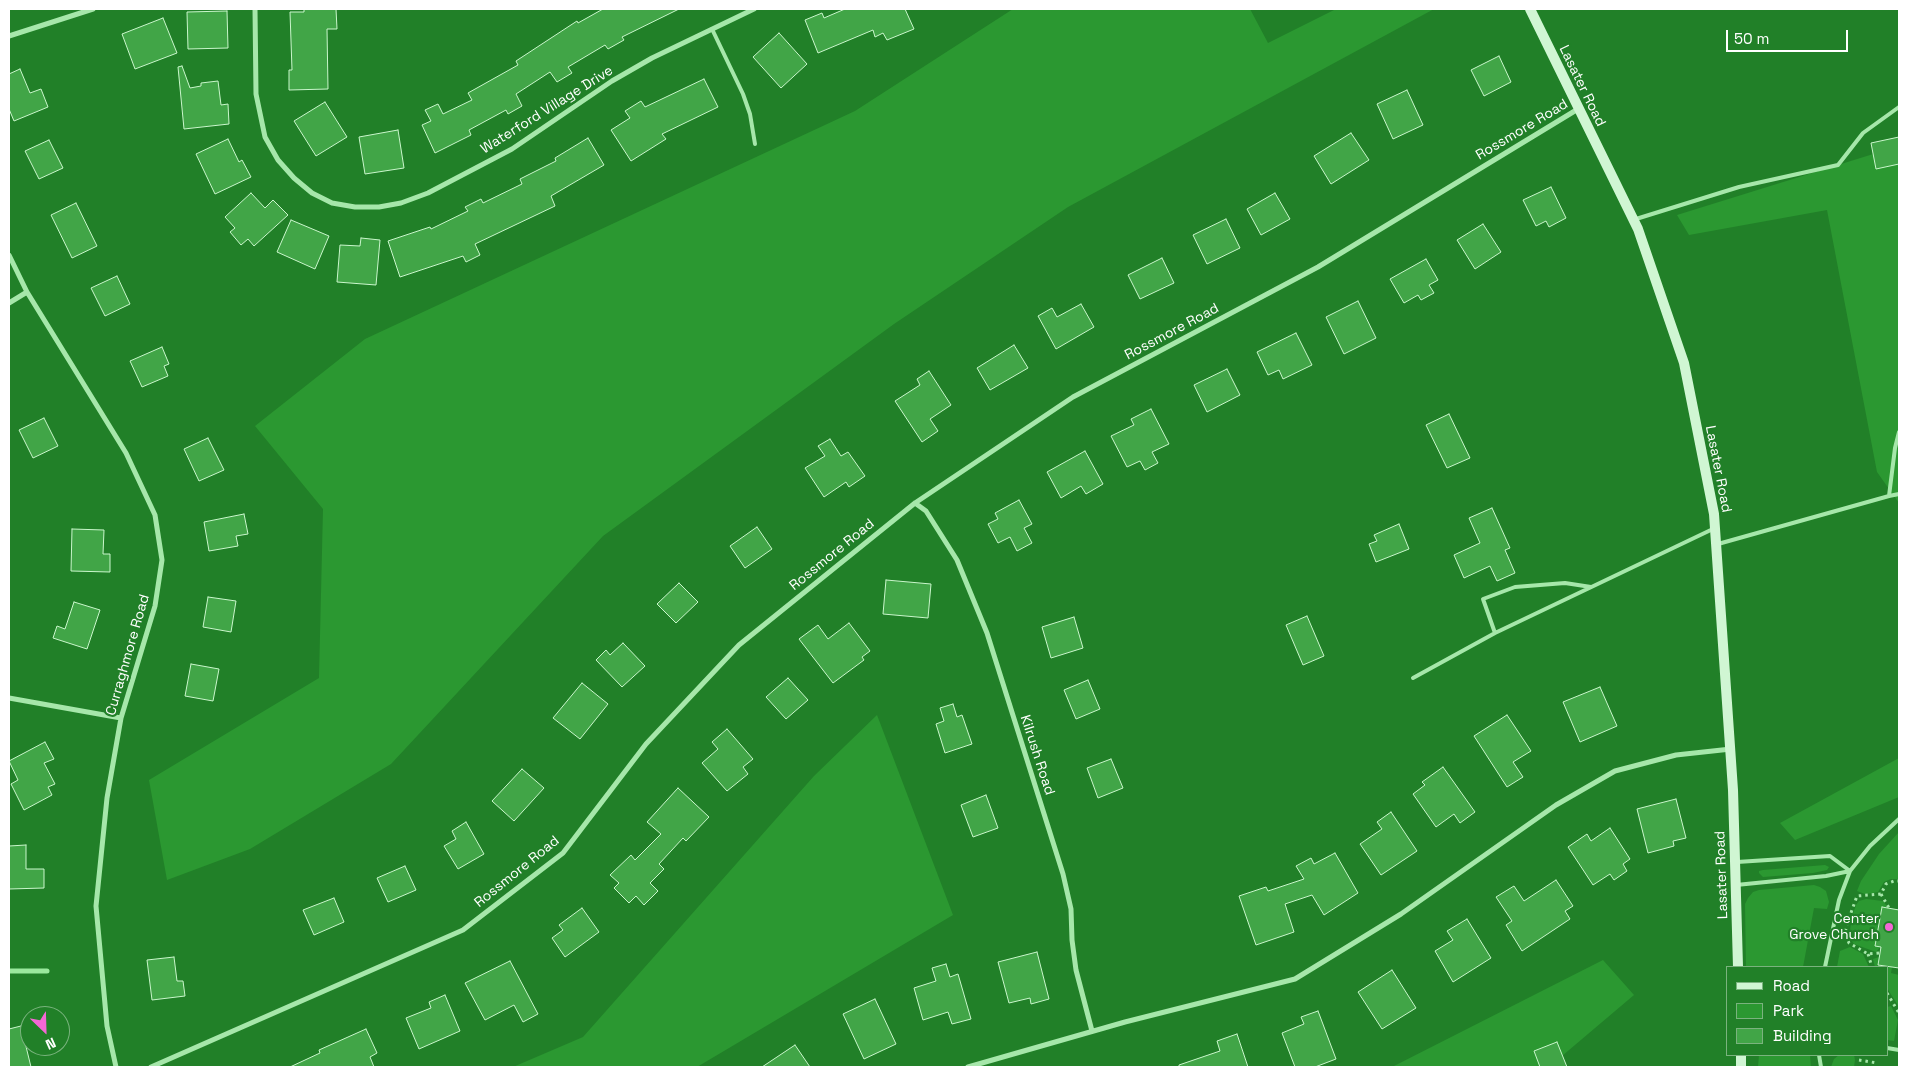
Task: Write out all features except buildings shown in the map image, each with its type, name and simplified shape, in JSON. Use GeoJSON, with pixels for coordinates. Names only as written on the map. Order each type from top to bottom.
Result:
{"type":"FeatureCollection","features":[{"type":"Feature","properties":{"kind":"street"},"geometry":{"type":"LineString","coordinates":[[9,36],[94,9]]}},
{"type":"Feature","properties":{"kind":"street","name":"Waterford Village Drive"},"geometry":{"type":"LineString","coordinates":[[255,9],[256,94],[265,138],[278,160],[294,178],[312,193],[332,203],[355,207],[379,207],[401,203],[428,193],[512,149],[612,82],[652,58],[754,9]]}},
{"type":"Feature","properties":{"kind":"street","name":"Lasater Road"},"geometry":{"type":"LineString","coordinates":[[1530,9],[1633,220],[1684,363],[1714,514],[1731,749],[1738,966]]}},
{"type":"Feature","properties":{"kind":"street","name":"Rossmore Road"},"geometry":{"type":"LineString","coordinates":[[151,1067],[462,930],[563,853],[646,744],[739,644],[915,503],[1073,397],[1318,268],[1578,109]]}},
{"type":"Feature","properties":{"kind":"street","name":"Curraghmore Road"},"geometry":{"type":"LineString","coordinates":[[9,255],[27,292],[126,453],[155,515],[162,560],[155,606],[121,718],[107,798],[96,906],[107,1026],[116,1067]]}},
{"type":"Feature","properties":{"kind":"street"},"geometry":{"type":"LineString","coordinates":[[9,303],[27,292]]}},
{"type":"Feature","properties":{"kind":"street","name":"Kilrush Road"},"geometry":{"type":"LineString","coordinates":[[915,503],[926,511],[957,560],[987,633],[1064,874],[1071,909],[1076,970],[1092,1031]]}},
{"type":"Feature","properties":{"kind":"street"},"geometry":{"type":"LineString","coordinates":[[9,698],[121,718]]}},
{"type":"Feature","properties":{"kind":"street"},"geometry":{"type":"LineString","coordinates":[[968,1067],[1092,1031],[1295,979],[1401,914],[1556,804],[1615,771],[1676,755],[1731,749]]}},
{"type":"Feature","properties":{"kind":"lane"},"geometry":{"type":"LineString","coordinates":[[712,29],[745,100],[750,114],[755,144]]}},
{"type":"Feature","properties":{"kind":"lane"},"geometry":{"type":"LineString","coordinates":[[1633,220],[1739,187],[1838,165],[1863,134],[1899,107]]}},
{"type":"Feature","properties":{"kind":"lane"},"geometry":{"type":"LineString","coordinates":[[1889,496],[1899,432]]}},
{"type":"Feature","properties":{"kind":"lane"},"geometry":{"type":"LineString","coordinates":[[1716,544],[1899,494]]}},
{"type":"Feature","properties":{"kind":"lane"},"geometry":{"type":"LineString","coordinates":[[1413,678],[1495,633],[1715,528]]}},
{"type":"Feature","properties":{"kind":"lane"},"geometry":{"type":"LineString","coordinates":[[1495,633],[1483,599],[1516,587],[1565,582],[1591,587]]}},
{"type":"Feature","properties":{"kind":"lane"},"geometry":{"type":"LineString","coordinates":[[1825,966],[1838,900],[1850,871],[1870,846],[1899,819]]}},
{"type":"Feature","properties":{"kind":"lane"},"geometry":{"type":"LineString","coordinates":[[1735,862],[1830,856],[1850,871]]}},
{"type":"Feature","properties":{"kind":"lane"},"geometry":{"type":"LineString","coordinates":[[1736,885],[1826,876],[1850,871]]}},
{"type":"Feature","properties":{"kind":"path"},"geometry":{"type":"LineString","coordinates":[[1881,894],[1886,884],[1899,881]]}},
{"type":"Feature","properties":{"kind":"path"},"geometry":{"type":"LineString","coordinates":[[1881,894],[1889,908]]}},
{"type":"Feature","properties":{"kind":"path"},"geometry":{"type":"LineString","coordinates":[[1879,953],[1868,954],[1849,943],[1845,933],[1857,896],[1881,894]]}},
{"type":"Feature","properties":{"kind":"path"},"geometry":{"type":"LineString","coordinates":[[1868,954],[1872,966]]}},
{"type":"Feature","properties":{"kind":"path"},"geometry":{"type":"LineString","coordinates":[[1888,995],[1899,1013]]}},
{"type":"Feature","properties":{"kind":"path"},"geometry":{"type":"LineString","coordinates":[[1888,1003],[1892,1001]]}},
{"type":"Feature","properties":{"kind":"path"},"geometry":{"type":"LineString","coordinates":[[1859,1060],[1877,1063]]}},
{"type":"Feature","properties":{"kind":"green space"},"geometry":{"type":"Polygon","coordinates":[[[1013,9],[1250,9],[1268,43],[1336,9],[1434,9],[1068,207],[894,324],[603,536],[391,764],[250,849],[167,880],[149,780],[319,678],[323,509],[255,426],[365,339],[855,111],[1013,9]]]}},
{"type":"Feature","properties":{"kind":"green space"},"geometry":{"type":"Polygon","coordinates":[[[1899,146],[1899,503],[1877,472],[1827,210],[1689,235],[1677,215],[1899,146]]]}},
{"type":"Feature","properties":{"kind":"green space"},"geometry":{"type":"Polygon","coordinates":[[[877,715],[953,915],[697,1067],[513,1067],[583,1037],[814,776],[877,715]]]}},
{"type":"Feature","properties":{"kind":"green space"},"geometry":{"type":"Polygon","coordinates":[[[1899,758],[1899,797],[1795,840],[1780,823],[1899,758]]]}},
{"type":"Feature","properties":{"kind":"green space"},"geometry":{"type":"Polygon","coordinates":[[[1899,832],[1899,879],[1891,879],[1884,882],[1878,892],[1865,894],[1857,891],[1861,881],[1879,854],[1899,832]]]}},
{"type":"Feature","properties":{"kind":"green space"},"geometry":{"type":"Polygon","coordinates":[[[1825,865],[1829,867],[1827,870],[1813,873],[1763,877],[1759,873],[1759,871],[1763,870],[1825,865]]]}},
{"type":"Feature","properties":{"kind":"green space"},"geometry":{"type":"Polygon","coordinates":[[[1814,885],[1826,891],[1829,902],[1827,909],[1814,908],[1803,966],[1746,966],[1745,904],[1753,892],[1814,885]]]}},
{"type":"Feature","properties":{"kind":"green space"},"geometry":{"type":"Polygon","coordinates":[[[1866,899],[1883,901],[1886,905],[1886,908],[1882,908],[1875,946],[1880,947],[1876,952],[1854,944],[1849,937],[1856,905],[1859,901],[1866,899]]]}},
{"type":"Feature","properties":{"kind":"green space"},"geometry":{"type":"Polygon","coordinates":[[[1850,947],[1863,954],[1869,966],[1837,966],[1840,951],[1850,947]]]}},
{"type":"Feature","properties":{"kind":"green space"},"geometry":{"type":"Polygon","coordinates":[[[1879,957],[1878,965],[1885,966],[1875,966],[1873,959],[1879,957]]]}},
{"type":"Feature","properties":{"kind":"green space"},"geometry":{"type":"Polygon","coordinates":[[[1603,960],[1634,995],[1549,1067],[1392,1067],[1603,960]]]}},
{"type":"Feature","properties":{"kind":"green space"},"geometry":{"type":"Polygon","coordinates":[[[1888,966],[1892,967],[1891,973],[1899,975],[1899,1007],[1888,990],[1888,966]]]}},
{"type":"Feature","properties":{"kind":"green space"},"geometry":{"type":"Polygon","coordinates":[[[1891,1006],[1898,1020],[1894,1041],[1888,1040],[1888,1007],[1891,1006]]]}},
{"type":"Feature","properties":{"kind":"green space"},"geometry":{"type":"Polygon","coordinates":[[[1759,1056],[1810,1056],[1811,1067],[1758,1067],[1759,1056]]]}},
{"type":"Feature","properties":{"kind":"green space"},"geometry":{"type":"Polygon","coordinates":[[[1838,1056],[1854,1056],[1854,1067],[1831,1067],[1834,1059],[1838,1056]]]}},
{"type":"Feature","properties":{"kind":"waterway"},"geometry":{"type":"LineString","coordinates":[[9,971],[47,971]]}},
{"type":"Feature","properties":{"kind":"place","name":"Center Grove Church"},"geometry":{"type":"Point","coordinates":[1889,927]}}]}
